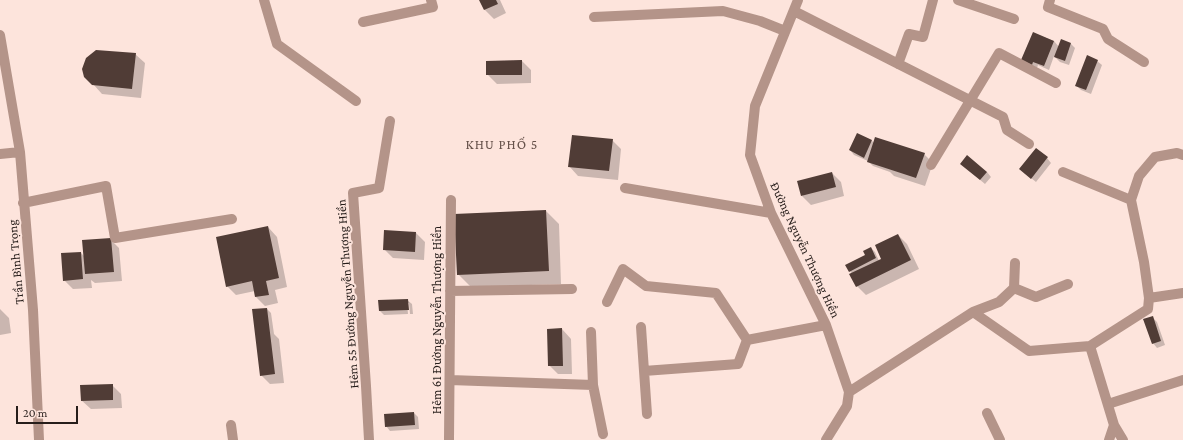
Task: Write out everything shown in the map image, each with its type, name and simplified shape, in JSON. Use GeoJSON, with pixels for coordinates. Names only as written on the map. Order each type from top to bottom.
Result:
{"type":"FeatureCollection","features":[{"type":"Feature","properties":{"kind":"street"},"geometry":{"type":"LineString","coordinates":[[264,0],[277,44],[356,101]]}},
{"type":"Feature","properties":{"kind":"street"},"geometry":{"type":"LineString","coordinates":[[363,22],[434,8],[431,0]]}},
{"type":"Feature","properties":{"kind":"street","name":"Đường Nguyễn Thượng Hiền"},"geometry":{"type":"LineString","coordinates":[[798,0],[755,106],[750,155],[771,213],[826,325],[849,392]]}},
{"type":"Feature","properties":{"kind":"street"},"geometry":{"type":"LineString","coordinates":[[898,64],[909,34],[923,37],[933,0]]}},
{"type":"Feature","properties":{"kind":"street"},"geometry":{"type":"LineString","coordinates":[[958,0],[1014,19]]}},
{"type":"Feature","properties":{"kind":"street"},"geometry":{"type":"LineString","coordinates":[[1049,3],[1103,29],[1108,39],[1144,62]]}},
{"type":"Feature","properties":{"kind":"street"},"geometry":{"type":"LineString","coordinates":[[594,17],[723,11],[760,21],[785,31]]}},
{"type":"Feature","properties":{"kind":"street"},"geometry":{"type":"LineString","coordinates":[[794,11],[1003,116],[1007,130],[1029,144]]}},
{"type":"Feature","properties":{"kind":"street","name":"Trần Bình Trọng"},"geometry":{"type":"LineString","coordinates":[[0,34],[2,56],[20,152],[33,310],[40,440]]}},
{"type":"Feature","properties":{"kind":"street"},"geometry":{"type":"LineString","coordinates":[[931,165],[999,53],[1056,83]]}},
{"type":"Feature","properties":{"kind":"street","name":"Hẻm 55 Đường Nguyễn Thượng Hiền"},"geometry":{"type":"LineString","coordinates":[[369,440],[353,193],[379,188],[390,120]]}},
{"type":"Feature","properties":{"kind":"street"},"geometry":{"type":"LineString","coordinates":[[0,154],[20,152]]}},
{"type":"Feature","properties":{"kind":"street"},"geometry":{"type":"LineString","coordinates":[[973,312],[1029,351],[1090,346],[1148,309],[1144,262],[1131,200],[1139,176],[1155,157],[1177,153],[1183,155]]}},
{"type":"Feature","properties":{"kind":"street"},"geometry":{"type":"LineString","coordinates":[[1063,172],[1131,200]]}},
{"type":"Feature","properties":{"kind":"street"},"geometry":{"type":"LineString","coordinates":[[23,203],[106,186],[115,238],[232,219]]}},
{"type":"Feature","properties":{"kind":"street"},"geometry":{"type":"LineString","coordinates":[[625,188],[771,213]]}},
{"type":"Feature","properties":{"kind":"street","name":"Hẻm 61 Đường Nguyễn Thượng Hiền"},"geometry":{"type":"LineString","coordinates":[[449,440],[451,200]]}},
{"type":"Feature","properties":{"kind":"street"},"geometry":{"type":"LineString","coordinates":[[826,440],[847,406],[849,392],[973,312],[999,302],[1014,288],[1015,263]]}},
{"type":"Feature","properties":{"kind":"street"},"geometry":{"type":"LineString","coordinates":[[607,302],[623,269],[646,286],[716,293],[747,340]]}},
{"type":"Feature","properties":{"kind":"street"},"geometry":{"type":"LineString","coordinates":[[1014,288],[1036,297],[1068,284]]}},
{"type":"Feature","properties":{"kind":"street"},"geometry":{"type":"LineString","coordinates":[[450,291],[572,289]]}},
{"type":"Feature","properties":{"kind":"street"},"geometry":{"type":"LineString","coordinates":[[1148,298],[1183,293]]}},
{"type":"Feature","properties":{"kind":"street"},"geometry":{"type":"LineString","coordinates":[[747,340],[826,325]]}},
{"type":"Feature","properties":{"kind":"street"},"geometry":{"type":"LineString","coordinates":[[641,327],[647,414]]}},
{"type":"Feature","properties":{"kind":"street"},"geometry":{"type":"LineString","coordinates":[[591,332],[593,385],[602,434]]}},
{"type":"Feature","properties":{"kind":"street"},"geometry":{"type":"LineString","coordinates":[[644,371],[738,364],[747,340]]}},
{"type":"Feature","properties":{"kind":"street"},"geometry":{"type":"LineString","coordinates":[[1090,346],[1114,425],[1123,440]]}},
{"type":"Feature","properties":{"kind":"street"},"geometry":{"type":"LineString","coordinates":[[450,380],[593,385]]}},
{"type":"Feature","properties":{"kind":"street"},"geometry":{"type":"LineString","coordinates":[[1108,404],[1183,380]]}},
{"type":"Feature","properties":{"kind":"street"},"geometry":{"type":"LineString","coordinates":[[987,413],[1000,440]]}},
{"type":"Feature","properties":{"kind":"street"},"geometry":{"type":"LineString","coordinates":[[231,425],[233,440]]}},
{"type":"Feature","properties":{"kind":"street"},"geometry":{"type":"LineString","coordinates":[[1109,440],[1114,425]]}},
{"type":"Feature","properties":{"kind":"building"},"geometry":{"type":"Polygon","coordinates":[[[479,0],[496,0],[498,4],[484,10],[479,0]]]}},
{"type":"Feature","properties":{"kind":"building"},"geometry":{"type":"Polygon","coordinates":[[[1033,32],[1054,41],[1044,66],[1033,62],[1032,65],[1021,60],[1033,32]]]}},
{"type":"Feature","properties":{"kind":"building"},"geometry":{"type":"Polygon","coordinates":[[[1061,39],[1071,43],[1065,61],[1054,57],[1061,39]]]}},
{"type":"Feature","properties":{"kind":"building"},"geometry":{"type":"Polygon","coordinates":[[[96,50],[136,53],[132,89],[92,85],[84,77],[82,69],[86,58],[96,50]]]}},
{"type":"Feature","properties":{"kind":"building"},"geometry":{"type":"Polygon","coordinates":[[[1087,55],[1098,60],[1086,90],[1075,86],[1087,55]]]}},
{"type":"Feature","properties":{"kind":"building"},"geometry":{"type":"Polygon","coordinates":[[[522,60],[522,75],[486,75],[486,61],[522,60]]]}},
{"type":"Feature","properties":{"kind":"building"},"geometry":{"type":"Polygon","coordinates":[[[857,133],[872,140],[864,158],[849,150],[857,133]]]}},
{"type":"Feature","properties":{"kind":"building"},"geometry":{"type":"Polygon","coordinates":[[[572,135],[613,139],[609,171],[568,167],[572,135]]]}},
{"type":"Feature","properties":{"kind":"building"},"geometry":{"type":"Polygon","coordinates":[[[875,137],[925,153],[916,178],[867,162],[875,137]]]}},
{"type":"Feature","properties":{"kind":"building"},"geometry":{"type":"Polygon","coordinates":[[[1036,148],[1048,157],[1031,179],[1019,169],[1036,148]]]}},
{"type":"Feature","properties":{"kind":"building"},"geometry":{"type":"Polygon","coordinates":[[[967,155],[987,172],[980,180],[960,164],[967,155]]]}},
{"type":"Feature","properties":{"kind":"building"},"geometry":{"type":"Polygon","coordinates":[[[832,172],[836,187],[801,196],[797,181],[832,172]]]}},
{"type":"Feature","properties":{"kind":"building"},"geometry":{"type":"Polygon","coordinates":[[[546,210],[549,271],[457,275],[454,214],[546,210]]]}},
{"type":"Feature","properties":{"kind":"building"},"geometry":{"type":"Polygon","coordinates":[[[268,226],[279,278],[266,281],[269,295],[255,297],[252,281],[226,287],[216,237],[268,226]]]}},
{"type":"Feature","properties":{"kind":"building"},"geometry":{"type":"Polygon","coordinates":[[[384,230],[416,232],[415,252],[383,250],[384,230]]]}},
{"type":"Feature","properties":{"kind":"building"},"geometry":{"type":"Polygon","coordinates":[[[898,234],[911,260],[856,287],[849,274],[881,259],[875,245],[898,234]]]}},
{"type":"Feature","properties":{"kind":"building"},"geometry":{"type":"Polygon","coordinates":[[[111,238],[114,272],[85,274],[82,240],[111,238]]]}},
{"type":"Feature","properties":{"kind":"building"},"geometry":{"type":"Polygon","coordinates":[[[871,247],[876,258],[849,272],[845,265],[865,255],[863,251],[871,247]]]}},
{"type":"Feature","properties":{"kind":"building"},"geometry":{"type":"Polygon","coordinates":[[[81,252],[83,279],[63,281],[61,253],[81,252]]]}},
{"type":"Feature","properties":{"kind":"building"},"geometry":{"type":"Polygon","coordinates":[[[408,299],[409,310],[379,311],[378,300],[408,299]]]}},
{"type":"Feature","properties":{"kind":"building"},"geometry":{"type":"Polygon","coordinates":[[[267,308],[275,374],[260,376],[252,309],[267,308]]]}},
{"type":"Feature","properties":{"kind":"building"},"geometry":{"type":"Polygon","coordinates":[[[1153,316],[1161,341],[1152,344],[1143,319],[1153,316]]]}},
{"type":"Feature","properties":{"kind":"building"},"geometry":{"type":"Polygon","coordinates":[[[562,328],[563,366],[548,366],[547,329],[562,328]]]}},
{"type":"Feature","properties":{"kind":"building"},"geometry":{"type":"Polygon","coordinates":[[[113,384],[113,400],[81,401],[80,385],[113,384]]]}},
{"type":"Feature","properties":{"kind":"building"},"geometry":{"type":"Polygon","coordinates":[[[414,412],[415,425],[385,427],[384,414],[414,412]]]}},
{"type":"Feature","properties":{"kind":"district","name":"KHU PHỐ 5"},"geometry":{"type":"Point","coordinates":[502,145]}}]}
